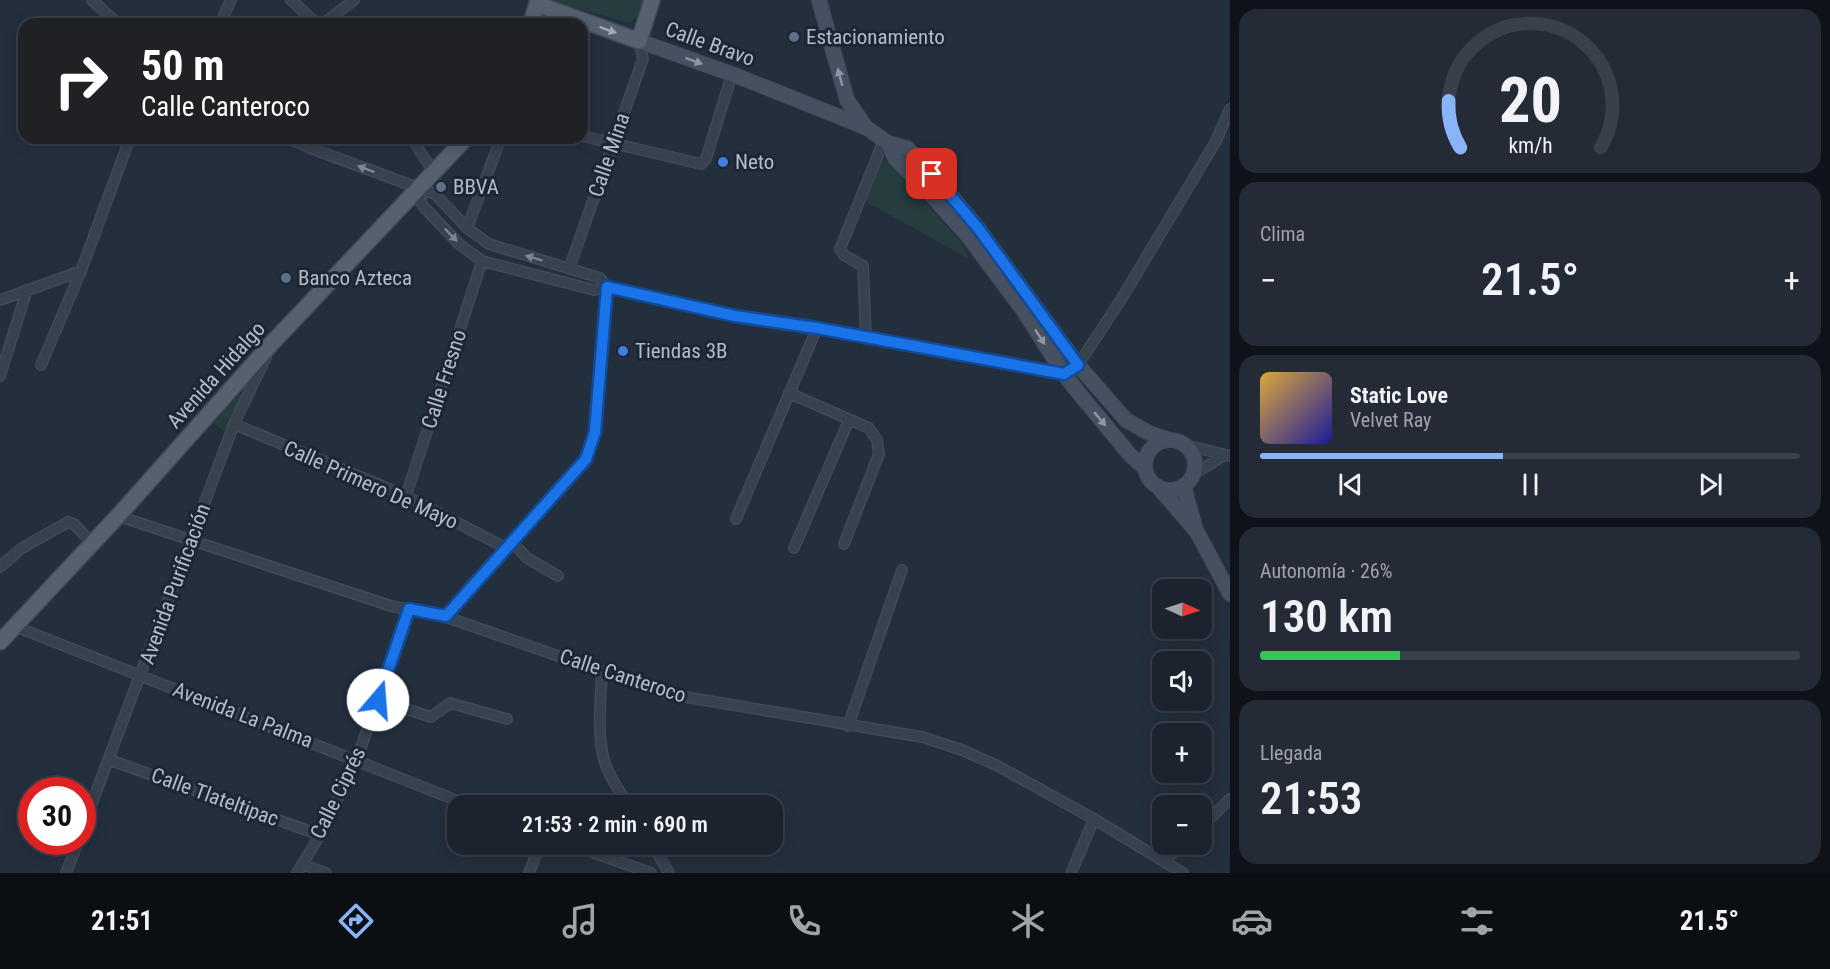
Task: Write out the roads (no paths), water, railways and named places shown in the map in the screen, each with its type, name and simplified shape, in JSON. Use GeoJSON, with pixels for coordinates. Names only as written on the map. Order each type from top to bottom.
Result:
{"type":"FeatureCollection","features":[{"type":"Feature","properties":{"kind":"main road"},"geometry":{"type":"LineString","coordinates":[[639,41],[652,0]]}},
{"type":"Feature","properties":{"kind":"main road"},"geometry":{"type":"LineString","coordinates":[[819,0],[847,100],[867,128],[886,141],[907,148],[944,187],[978,228],[1078,365],[1126,420],[1149,433],[1185,445],[1195,458],[1194,474],[1184,487],[1176,490],[1159,488]]}},
{"type":"Feature","properties":{"kind":"main road"},"geometry":{"type":"LineString","coordinates":[[533,18],[538,2]]}},
{"type":"Feature","properties":{"kind":"main road","name":"Calle Bravo"},"geometry":{"type":"LineString","coordinates":[[538,2],[579,18]]}},
{"type":"Feature","properties":{"kind":"main road","name":"Calle Bravo"},"geometry":{"type":"LineString","coordinates":[[588,21],[732,74],[867,128]]}},
{"type":"Feature","properties":{"kind":"main road"},"geometry":{"type":"LineString","coordinates":[[886,141],[895,158],[967,235],[1023,310],[1064,374],[1130,455],[1145,468],[1152,483],[1197,532]]}},
{"type":"Feature","properties":{"kind":"main road","name":"Avenida Hidalgo"},"geometry":{"type":"LineString","coordinates":[[0,642],[118,516],[273,342],[460,144]]}},
{"type":"Feature","properties":{"kind":"main road"},"geometry":{"type":"LineString","coordinates":[[1145,468],[1149,452],[1154,446],[1170,440]]}},
{"type":"Feature","properties":{"kind":"main road"},"geometry":{"type":"LineString","coordinates":[[1184,487],[1197,532],[1230,594]]}},
{"type":"Feature","properties":{"kind":"street"},"geometry":{"type":"LineString","coordinates":[[92,0],[112,18]]}},
{"type":"Feature","properties":{"kind":"street"},"geometry":{"type":"LineString","coordinates":[[223,18],[231,0]]}},
{"type":"Feature","properties":{"kind":"street"},"geometry":{"type":"LineString","coordinates":[[291,0],[310,18]]}},
{"type":"Feature","properties":{"kind":"street"},"geometry":{"type":"LineString","coordinates":[[331,18],[354,0]]}},
{"type":"Feature","properties":{"kind":"street","name":"Calle Mina"},"geometry":{"type":"LineString","coordinates":[[569,269],[643,59],[639,41]]}},
{"type":"Feature","properties":{"kind":"street"},"geometry":{"type":"LineString","coordinates":[[588,138],[697,164],[704,162],[732,74]]}},
{"type":"Feature","properties":{"kind":"street"},"geometry":{"type":"LineString","coordinates":[[417,189],[423,206],[459,244],[483,261],[594,291],[607,287],[735,316],[817,328],[866,339],[1064,374],[1078,365],[1122,298],[1216,141],[1230,109]]}},
{"type":"Feature","properties":{"kind":"street"},"geometry":{"type":"LineString","coordinates":[[866,339],[863,266],[844,255],[840,249],[886,141]]}},
{"type":"Feature","properties":{"kind":"street"},"geometry":{"type":"LineString","coordinates":[[41,365],[81,271],[128,144]]}},
{"type":"Feature","properties":{"kind":"street"},"geometry":{"type":"LineString","coordinates":[[301,144],[435,194],[467,228],[489,244],[600,278],[607,287],[595,432],[591,445],[580,467],[446,616]]}},
{"type":"Feature","properties":{"kind":"street"},"geometry":{"type":"LineString","coordinates":[[415,144],[434,172]]}},
{"type":"Feature","properties":{"kind":"street"},"geometry":{"type":"LineString","coordinates":[[467,228],[499,144]]}},
{"type":"Feature","properties":{"kind":"street","name":"Calle Fresno"},"geometry":{"type":"LineString","coordinates":[[406,496],[483,261]]}},
{"type":"Feature","properties":{"kind":"street"},"geometry":{"type":"LineString","coordinates":[[0,300],[81,271]]}},
{"type":"Feature","properties":{"kind":"street"},"geometry":{"type":"LineString","coordinates":[[0,376],[27,290]]}},
{"type":"Feature","properties":{"kind":"street"},"geometry":{"type":"LineString","coordinates":[[736,519],[817,328]]}},
{"type":"Feature","properties":{"kind":"street","name":"Avenida Purificación"},"geometry":{"type":"LineString","coordinates":[[96,795],[234,424],[273,342]]}},
{"type":"Feature","properties":{"kind":"street"},"geometry":{"type":"LineString","coordinates":[[789,393],[869,428],[877,440],[879,454],[844,544]]}},
{"type":"Feature","properties":{"kind":"street"},"geometry":{"type":"LineString","coordinates":[[794,548],[849,420]]}},
{"type":"Feature","properties":{"kind":"street","name":"Calle Primero De Mayo"},"geometry":{"type":"LineString","coordinates":[[234,424],[406,496],[509,545],[558,576]]}},
{"type":"Feature","properties":{"kind":"street"},"geometry":{"type":"LineString","coordinates":[[1185,445],[1227,455]]}},
{"type":"Feature","properties":{"kind":"street"},"geometry":{"type":"LineString","coordinates":[[1194,474],[1227,455]]}},
{"type":"Feature","properties":{"kind":"street","name":"Calle Canteroco"},"geometry":{"type":"LineString","coordinates":[[118,516],[391,606],[446,616],[668,694],[922,737],[962,750],[998,766],[1094,819],[1183,873]]}},
{"type":"Feature","properties":{"kind":"street"},"geometry":{"type":"LineString","coordinates":[[0,567],[22,548],[68,522],[74,524],[92,543]]}},
{"type":"Feature","properties":{"kind":"street"},"geometry":{"type":"LineString","coordinates":[[848,726],[902,570]]}},
{"type":"Feature","properties":{"kind":"street","name":"Calle Ciprés"},"geometry":{"type":"LineString","coordinates":[[300,869],[320,835],[357,759],[409,609]]}},
{"type":"Feature","properties":{"kind":"street","name":"Avenida La Palma"},"geometry":{"type":"LineString","coordinates":[[14,626],[447,796]]}},
{"type":"Feature","properties":{"kind":"street"},"geometry":{"type":"LineString","coordinates":[[602,671],[603,757],[610,775],[622,795]]}},
{"type":"Feature","properties":{"kind":"street"},"geometry":{"type":"LineString","coordinates":[[378,700],[428,717],[434,716],[450,703],[507,719]]}},
{"type":"Feature","properties":{"kind":"street","name":"Calle Tlateltipac"},"geometry":{"type":"LineString","coordinates":[[110,760],[320,835]]}},
{"type":"Feature","properties":{"kind":"street"},"geometry":{"type":"LineString","coordinates":[[1212,816],[1230,799]]}},
{"type":"Feature","properties":{"kind":"street"},"geometry":{"type":"LineString","coordinates":[[1071,873],[1094,819]]}},
{"type":"Feature","properties":{"kind":"street"},"geometry":{"type":"LineString","coordinates":[[66,873],[73,855]]}},
{"type":"Feature","properties":{"kind":"street"},"geometry":{"type":"LineString","coordinates":[[529,873],[536,855]]}},
{"type":"Feature","properties":{"kind":"street"},"geometry":{"type":"LineString","coordinates":[[597,855],[651,873]]}},
{"type":"Feature","properties":{"kind":"street"},"geometry":{"type":"LineString","coordinates":[[658,855],[669,873]]}},
{"type":"Feature","properties":{"kind":"street"},"geometry":{"type":"LineString","coordinates":[[1164,862],[1171,855]]}},
{"type":"Feature","properties":{"kind":"street"},"geometry":{"type":"LineString","coordinates":[[611,873],[615,862]]}},
{"type":"Feature","properties":{"kind":"street"},"geometry":{"type":"LineString","coordinates":[[300,869],[326,873]]}},
{"type":"Feature","properties":{"kind":"place","name":"Estacionamiento"},"geometry":{"type":"Point","coordinates":[794,37]}},
{"type":"Feature","properties":{"kind":"place","name":"Neto"},"geometry":{"type":"Point","coordinates":[723,162]}},
{"type":"Feature","properties":{"kind":"place","name":"BBVA"},"geometry":{"type":"Point","coordinates":[441,187]}},
{"type":"Feature","properties":{"kind":"place","name":"Banco Azteca"},"geometry":{"type":"Point","coordinates":[286,278]}},
{"type":"Feature","properties":{"kind":"place","name":"Tiendas 3B"},"geometry":{"type":"Point","coordinates":[623,351]}}]}
